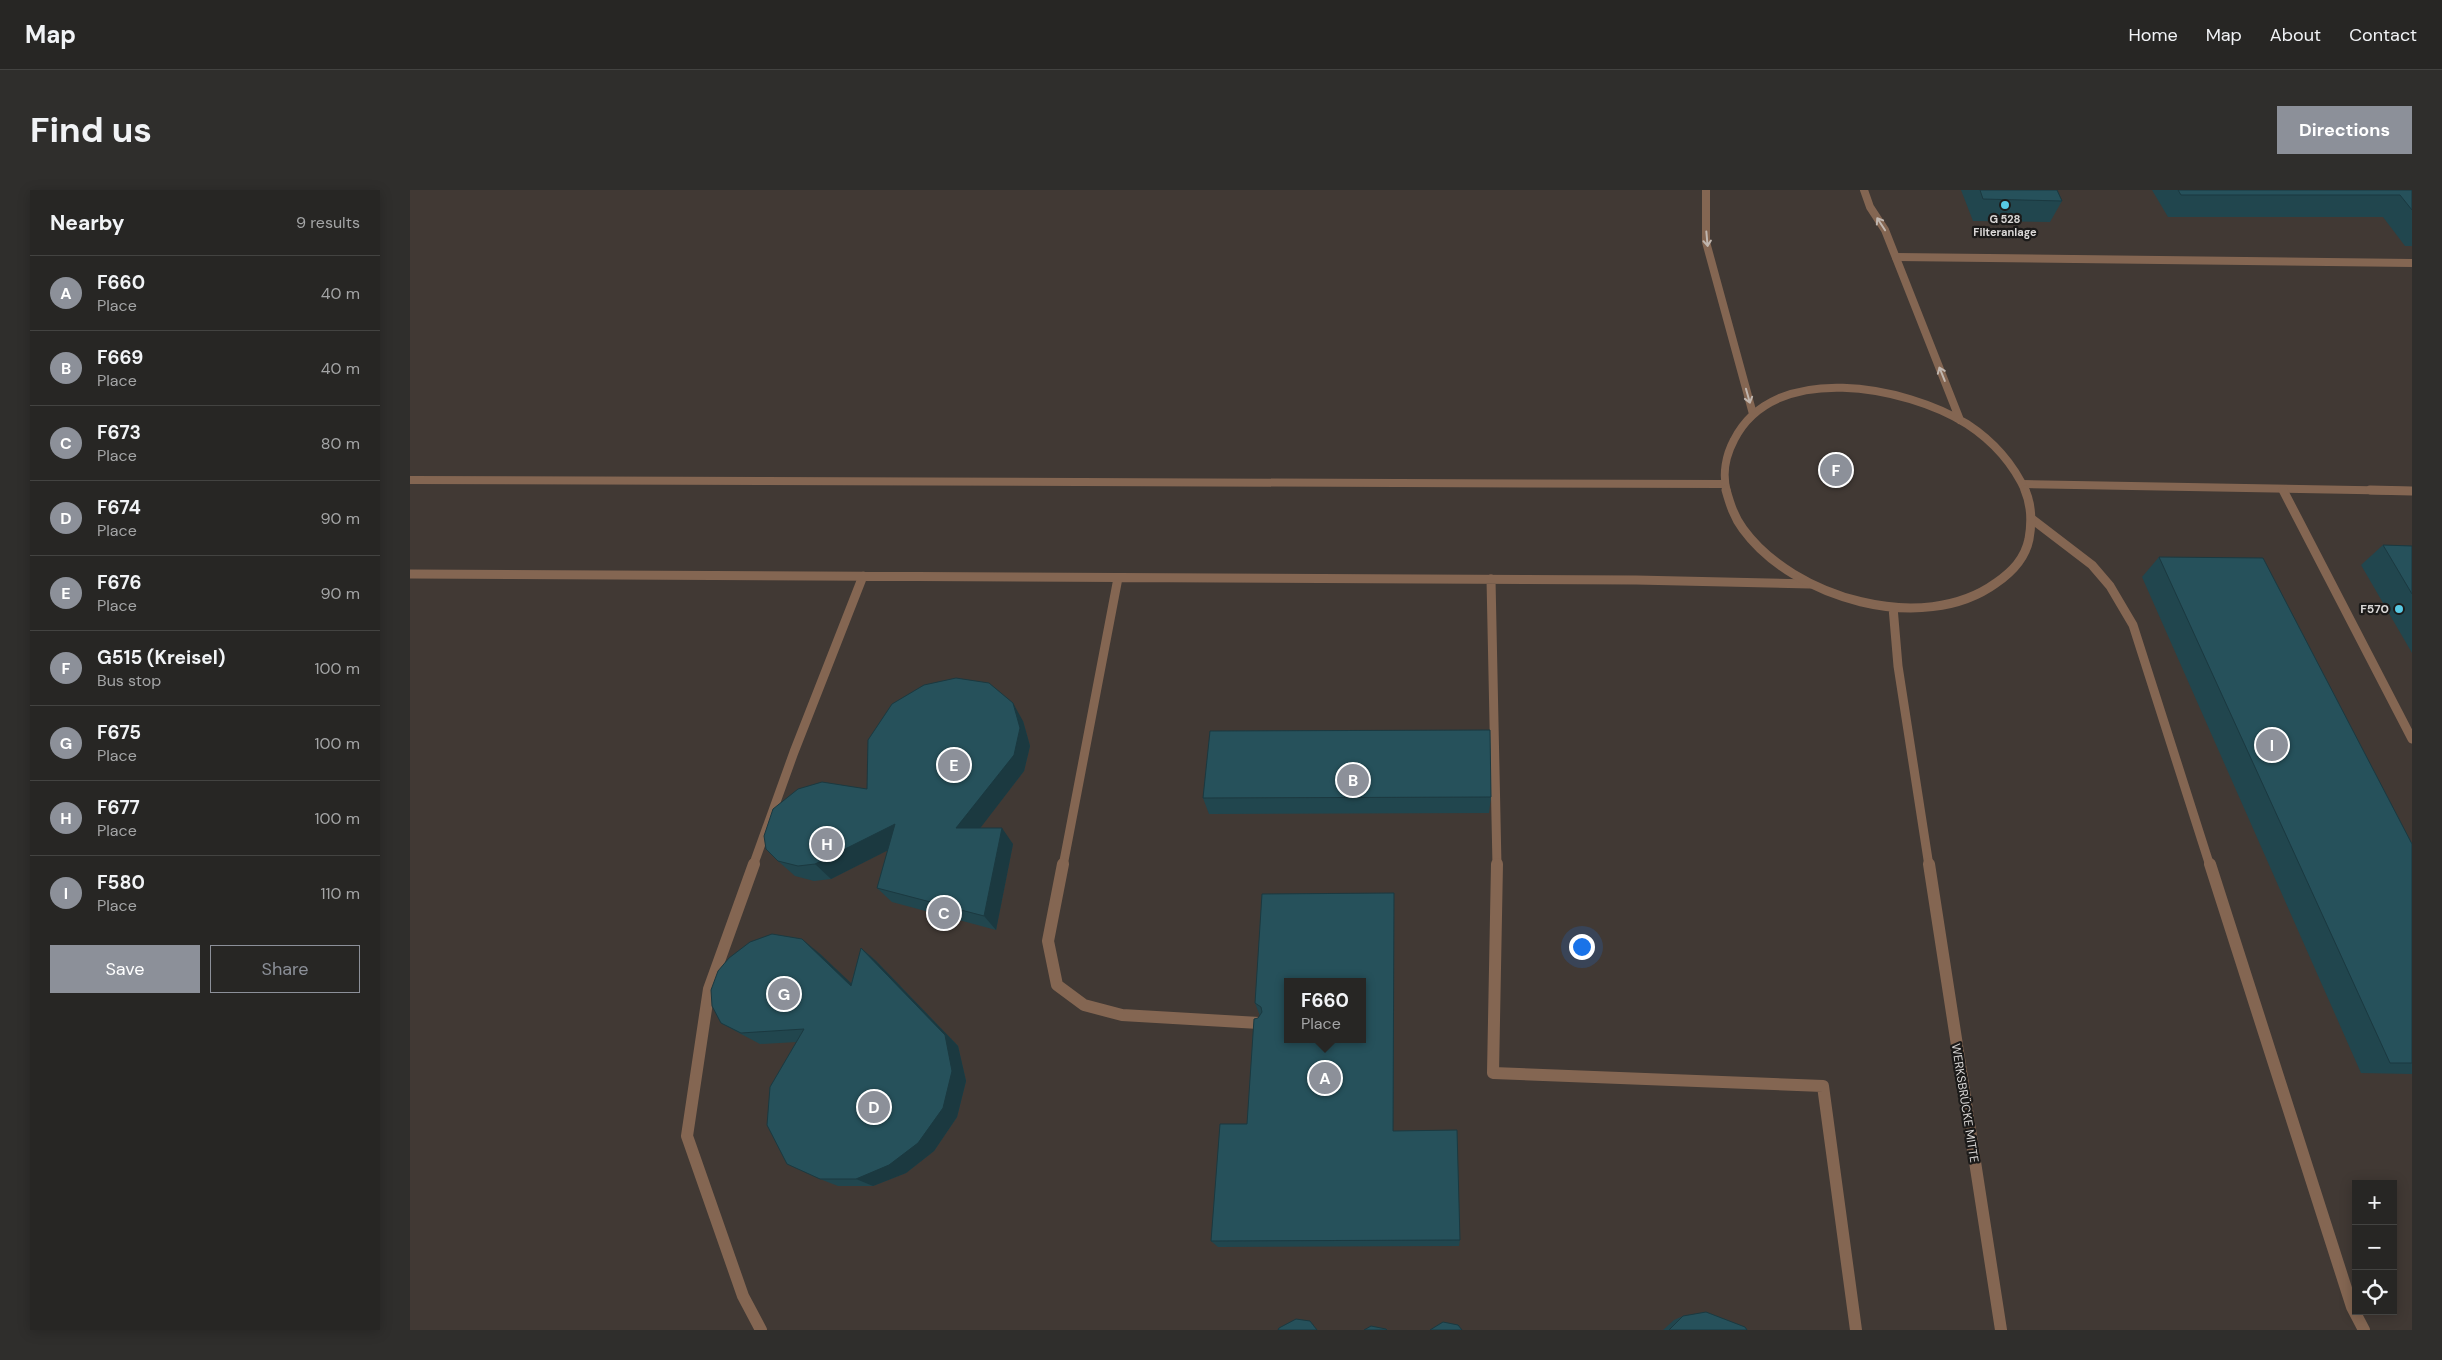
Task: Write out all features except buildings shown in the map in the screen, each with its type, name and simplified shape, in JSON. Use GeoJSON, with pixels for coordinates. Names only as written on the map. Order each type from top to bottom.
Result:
{"type":"FeatureCollection","features":[{"type":"Feature","properties":{"kind":"street"},"geometry":{"type":"LineString","coordinates":[[1706,190],[1706,242],[1724,318],[1753,414]]}},
{"type":"Feature","properties":{"kind":"street"},"geometry":{"type":"LineString","coordinates":[[1864,190],[1870,207],[1885,230],[1896,256],[1960,420]]}},
{"type":"Feature","properties":{"kind":"street"},"geometry":{"type":"LineString","coordinates":[[1896,256],[2412,263]]}},
{"type":"Feature","properties":{"kind":"street"},"geometry":{"type":"LineString","coordinates":[[1837,387],[1868,389],[1902,395],[1927,403],[1960,420],[1989,440],[2009,461],[2023,484],[2032,519],[2027,547],[2011,573],[1978,595],[1946,604],[1922,608],[1894,607],[1844,597],[1810,584],[1782,567],[1756,545],[1733,514],[1723,484],[1726,454],[1741,426],[1753,414],[1773,402],[1802,392],[1837,387]]}},
{"type":"Feature","properties":{"kind":"street"},"geometry":{"type":"LineString","coordinates":[[410,480],[1723,484]]}},
{"type":"Feature","properties":{"kind":"street"},"geometry":{"type":"LineString","coordinates":[[2023,484],[2412,492]]}},
{"type":"Feature","properties":{"kind":"street"},"geometry":{"type":"LineString","coordinates":[[2283,490],[2412,739]]}},
{"type":"Feature","properties":{"kind":"street"},"geometry":{"type":"LineString","coordinates":[[2032,519],[2092,565],[2110,586],[2133,625],[2352,1307],[2364,1330]]}},
{"type":"Feature","properties":{"kind":"street"},"geometry":{"type":"LineString","coordinates":[[410,574],[1491,579],[1810,584]]}},
{"type":"Feature","properties":{"kind":"street"},"geometry":{"type":"LineString","coordinates":[[762,1330],[743,1296],[687,1136],[709,989],[794,752],[863,576]]}},
{"type":"Feature","properties":{"kind":"street"},"geometry":{"type":"LineString","coordinates":[[1118,578],[1048,941],[1057,985],[1084,1006],[1122,1014],[1259,1023]]}},
{"type":"Feature","properties":{"kind":"street"},"geometry":{"type":"LineString","coordinates":[[1491,579],[1498,832],[1493,1073],[1823,1086],[1856,1330]]}},
{"type":"Feature","properties":{"kind":"street","name":"WERKSBRÜCKE MITTE"},"geometry":{"type":"LineString","coordinates":[[1894,607],[1898,666],[2001,1330]]}},
{"type":"Feature","properties":{"kind":"shaded area"},"geometry":{"type":"Polygon","coordinates":[[[410,190],[2412,190],[2412,1330],[410,1330],[410,190]]]}},
{"type":"Feature","properties":{"kind":"place","name":"G 528 Filteranlage"},"geometry":{"type":"Point","coordinates":[2005,205]}},
{"type":"Feature","properties":{"kind":"place","name":"G515 (Kreisel)"},"geometry":{"type":"Point","coordinates":[1836,470]}},
{"type":"Feature","properties":{"kind":"place","name":"F570"},"geometry":{"type":"Point","coordinates":[2399,609]}},
{"type":"Feature","properties":{"kind":"place","name":"F580"},"geometry":{"type":"Point","coordinates":[2272,745]}},
{"type":"Feature","properties":{"kind":"place","name":"F676"},"geometry":{"type":"Point","coordinates":[954,765]}},
{"type":"Feature","properties":{"kind":"place","name":"F669"},"geometry":{"type":"Point","coordinates":[1353,780]}},
{"type":"Feature","properties":{"kind":"place","name":"F677"},"geometry":{"type":"Point","coordinates":[827,844]}},
{"type":"Feature","properties":{"kind":"place","name":"F673"},"geometry":{"type":"Point","coordinates":[944,913]}},
{"type":"Feature","properties":{"kind":"place","name":"F675"},"geometry":{"type":"Point","coordinates":[784,994]}},
{"type":"Feature","properties":{"kind":"place","name":"F660"},"geometry":{"type":"Point","coordinates":[1325,1078]}},
{"type":"Feature","properties":{"kind":"place","name":"F674"},"geometry":{"type":"Point","coordinates":[874,1107]}}]}
